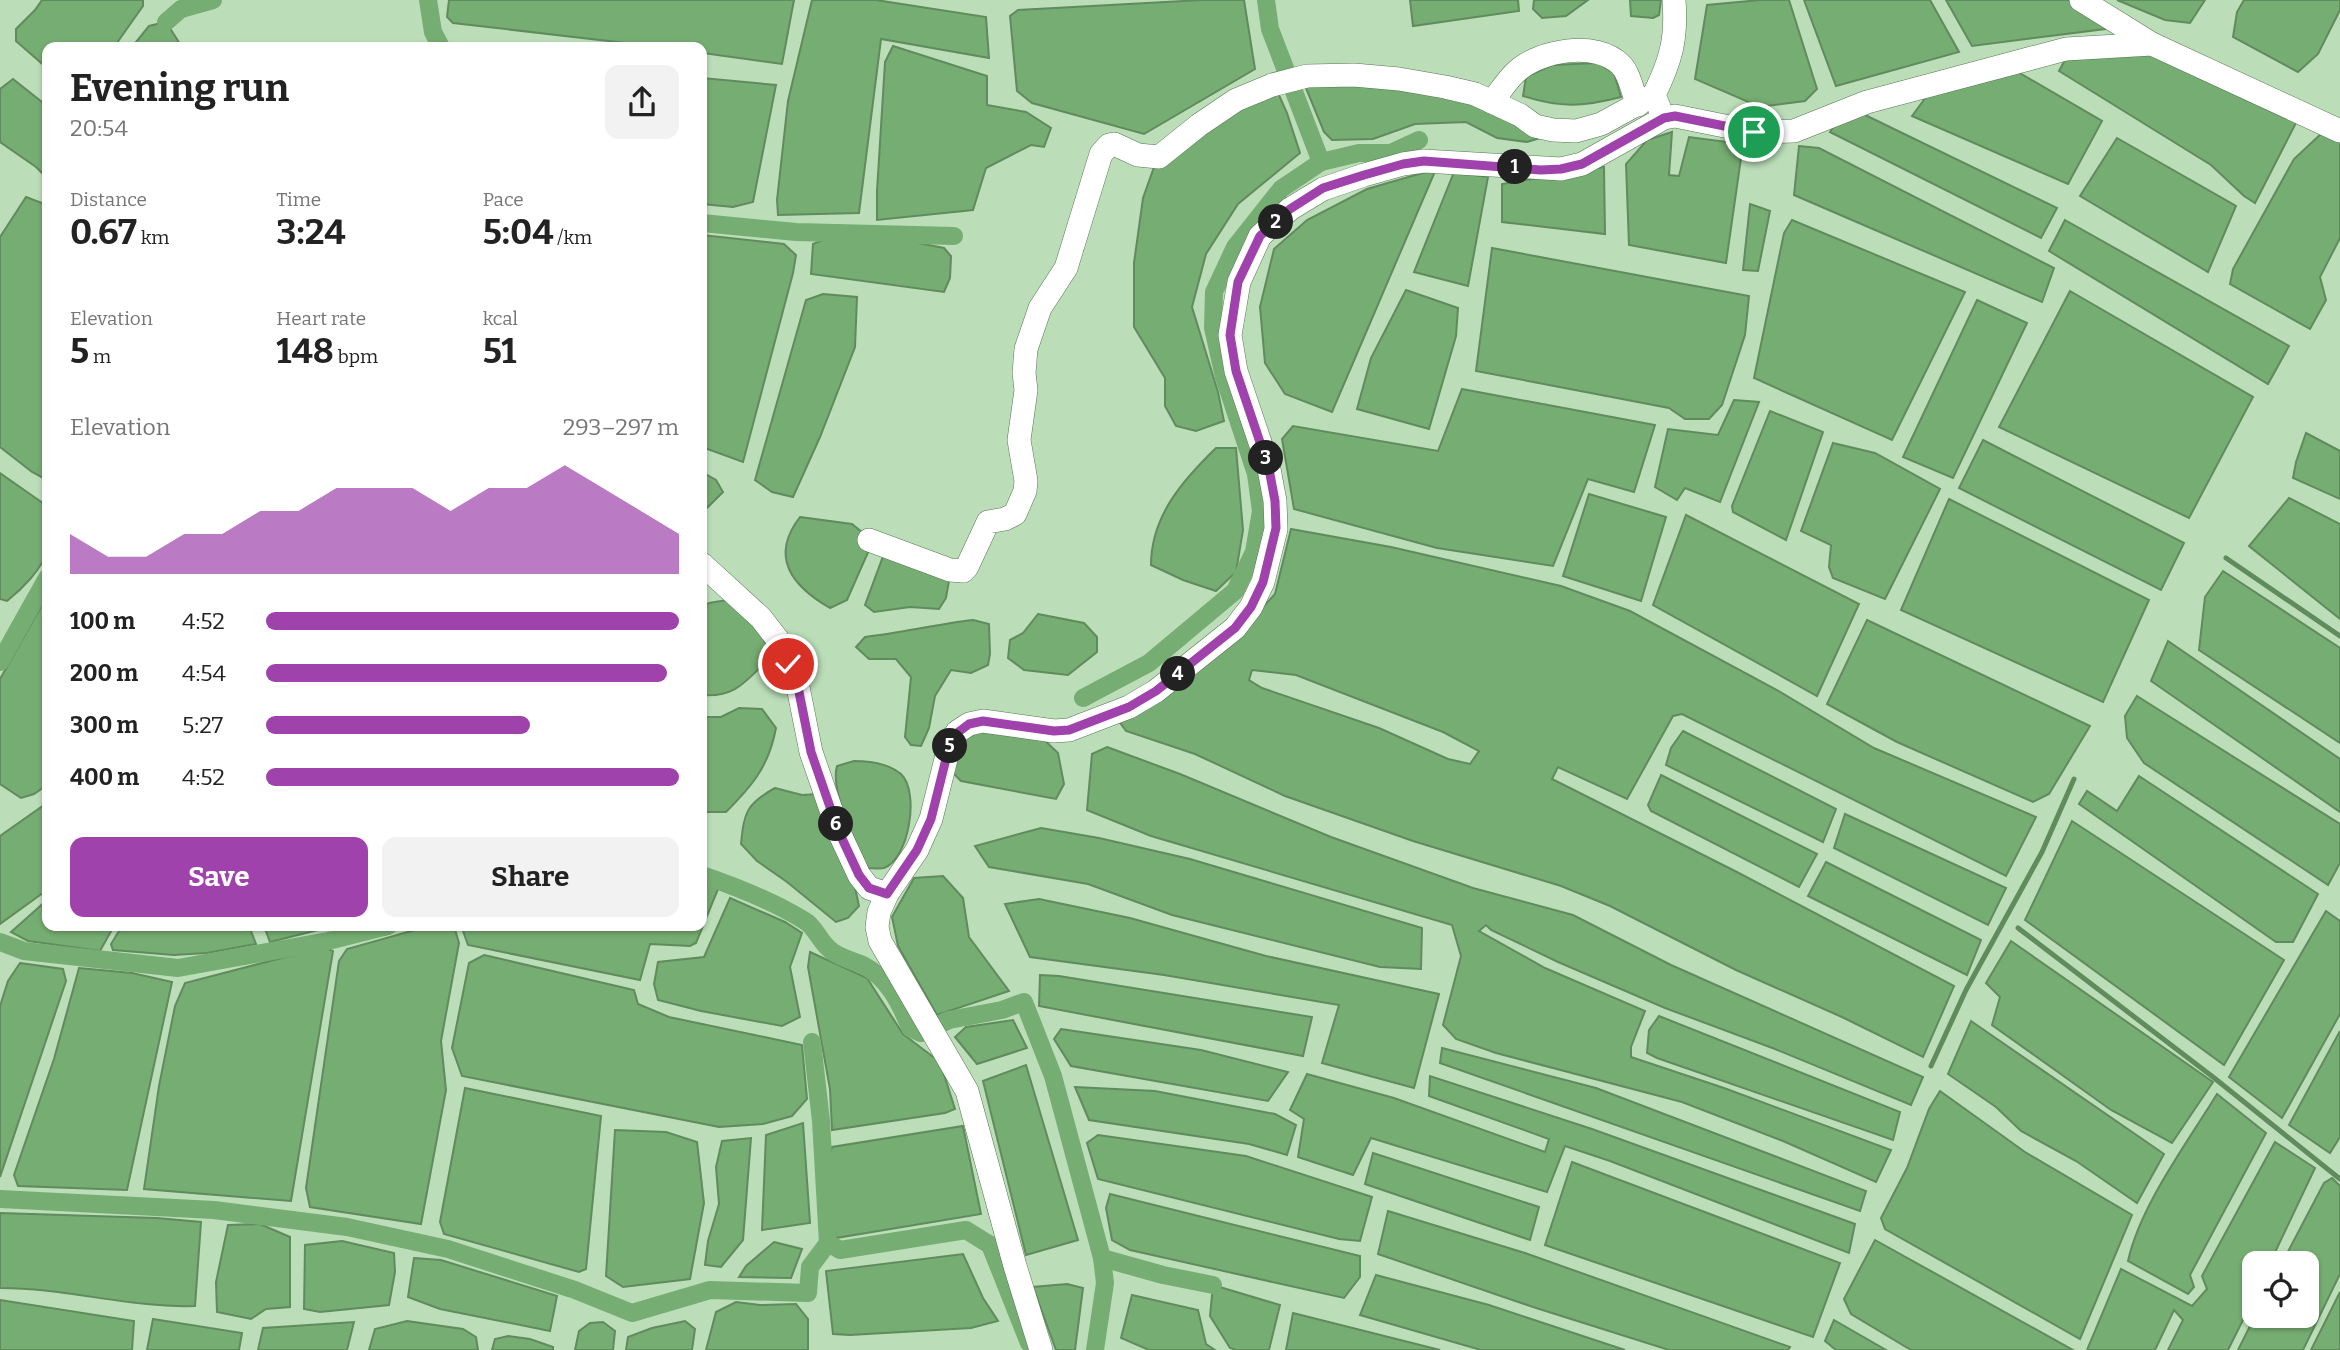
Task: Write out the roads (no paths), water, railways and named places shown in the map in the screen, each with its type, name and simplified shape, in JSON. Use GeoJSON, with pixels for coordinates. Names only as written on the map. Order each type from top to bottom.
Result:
{"type":"FeatureCollection","features":[{"type":"Feature","properties":{"kind":"street"},"geometry":{"type":"LineString","coordinates":[[869,540],[950,570],[963,571],[988,522],[1015,514],[1021,505],[1027,481],[1019,440],[1026,390],[1026,349],[1040,308],[1066,268],[1105,147],[1114,144],[1138,155],[1159,157],[1236,100],[1272,85],[1307,76],[1354,75],[1399,79],[1475,94],[1535,126],[1576,131],[1601,124],[1646,100],[1668,67],[1673,48],[1674,0]]}},
{"type":"Feature","properties":{"kind":"street"},"geometry":{"type":"LineString","coordinates":[[2081,0],[2152,44],[2340,131]]}},
{"type":"Feature","properties":{"kind":"street"},"geometry":{"type":"LineString","coordinates":[[1041,1350],[971,1104],[962,1081],[880,941],[877,927],[879,912],[887,894],[917,850],[931,819],[949,747],[957,733],[969,724],[983,721],[1054,731],[1069,730],[1129,707],[1156,691],[1235,628],[1251,607],[1263,582],[1276,528],[1275,501],[1269,469],[1236,371],[1230,335],[1238,282],[1260,236],[1290,209],[1323,188],[1403,164],[1424,161],[1541,170],[1561,169],[1582,164],[1664,118],[1675,116],[1754,132],[1794,131],[1867,102],[2066,49],[2152,44]]}},
{"type":"Feature","properties":{"kind":"street"},"geometry":{"type":"LineString","coordinates":[[1492,102],[1515,72],[1537,58],[1581,50],[1606,54],[1623,66],[1646,100],[1664,118]]}},
{"type":"Feature","properties":{"kind":"street"},"geometry":{"type":"LineString","coordinates":[[707,569],[761,618],[778,639],[798,687],[811,752],[838,830],[859,875],[869,888],[887,894]]}},
{"type":"Feature","properties":{"kind":"waterway"},"geometry":{"type":"LineString","coordinates":[[166,22],[181,9],[213,0]]}},
{"type":"Feature","properties":{"kind":"waterway"},"geometry":{"type":"LineString","coordinates":[[428,0],[433,32],[438,42]]}},
{"type":"Feature","properties":{"kind":"waterway"},"geometry":{"type":"LineString","coordinates":[[1266,0],[1270,29],[1321,162]]}},
{"type":"Feature","properties":{"kind":"waterway"},"geometry":{"type":"LineString","coordinates":[[1083,698],[1149,663],[1235,591],[1254,552],[1261,511],[1256,474],[1224,377],[1213,328],[1214,292],[1235,247],[1281,189],[1321,162],[1359,153],[1391,153],[1419,140]]}},
{"type":"Feature","properties":{"kind":"waterway"},"geometry":{"type":"LineString","coordinates":[[707,223],[796,232],[954,236]]}},
{"type":"Feature","properties":{"kind":"waterway"},"geometry":{"type":"LineString","coordinates":[[2226,558],[2340,636]]}},
{"type":"Feature","properties":{"kind":"waterway"},"geometry":{"type":"LineString","coordinates":[[0,662],[42,587]]}},
{"type":"Feature","properties":{"kind":"waterway"},"geometry":{"type":"LineString","coordinates":[[1931,1066],[1966,990],[2042,852],[2074,779]]}},
{"type":"Feature","properties":{"kind":"waterway"},"geometry":{"type":"LineString","coordinates":[[707,877],[768,901],[809,924],[833,952],[872,970],[886,984],[910,1028],[921,1033],[949,1020],[1002,1010],[1024,1002],[1053,1076],[1102,1258],[1105,1283],[1095,1350]]}},
{"type":"Feature","properties":{"kind":"waterway"},"geometry":{"type":"LineString","coordinates":[[2018,928],[2213,1077],[2340,1179]]}},
{"type":"Feature","properties":{"kind":"waterway"},"geometry":{"type":"LineString","coordinates":[[0,942],[24,951],[178,968],[328,941],[368,931]]}},
{"type":"Feature","properties":{"kind":"waterway"},"geometry":{"type":"LineString","coordinates":[[0,1199],[214,1210],[347,1227],[448,1249],[575,1290],[632,1313],[710,1290],[808,1293],[810,1267],[828,1243],[821,1121],[812,1042]]}},
{"type":"Feature","properties":{"kind":"waterway"},"geometry":{"type":"LineString","coordinates":[[828,1243],[840,1250],[966,1230],[990,1245],[1029,1343]]}},
{"type":"Feature","properties":{"kind":"waterway"},"geometry":{"type":"LineString","coordinates":[[1102,1258],[1163,1275],[1213,1285]]}}]}
